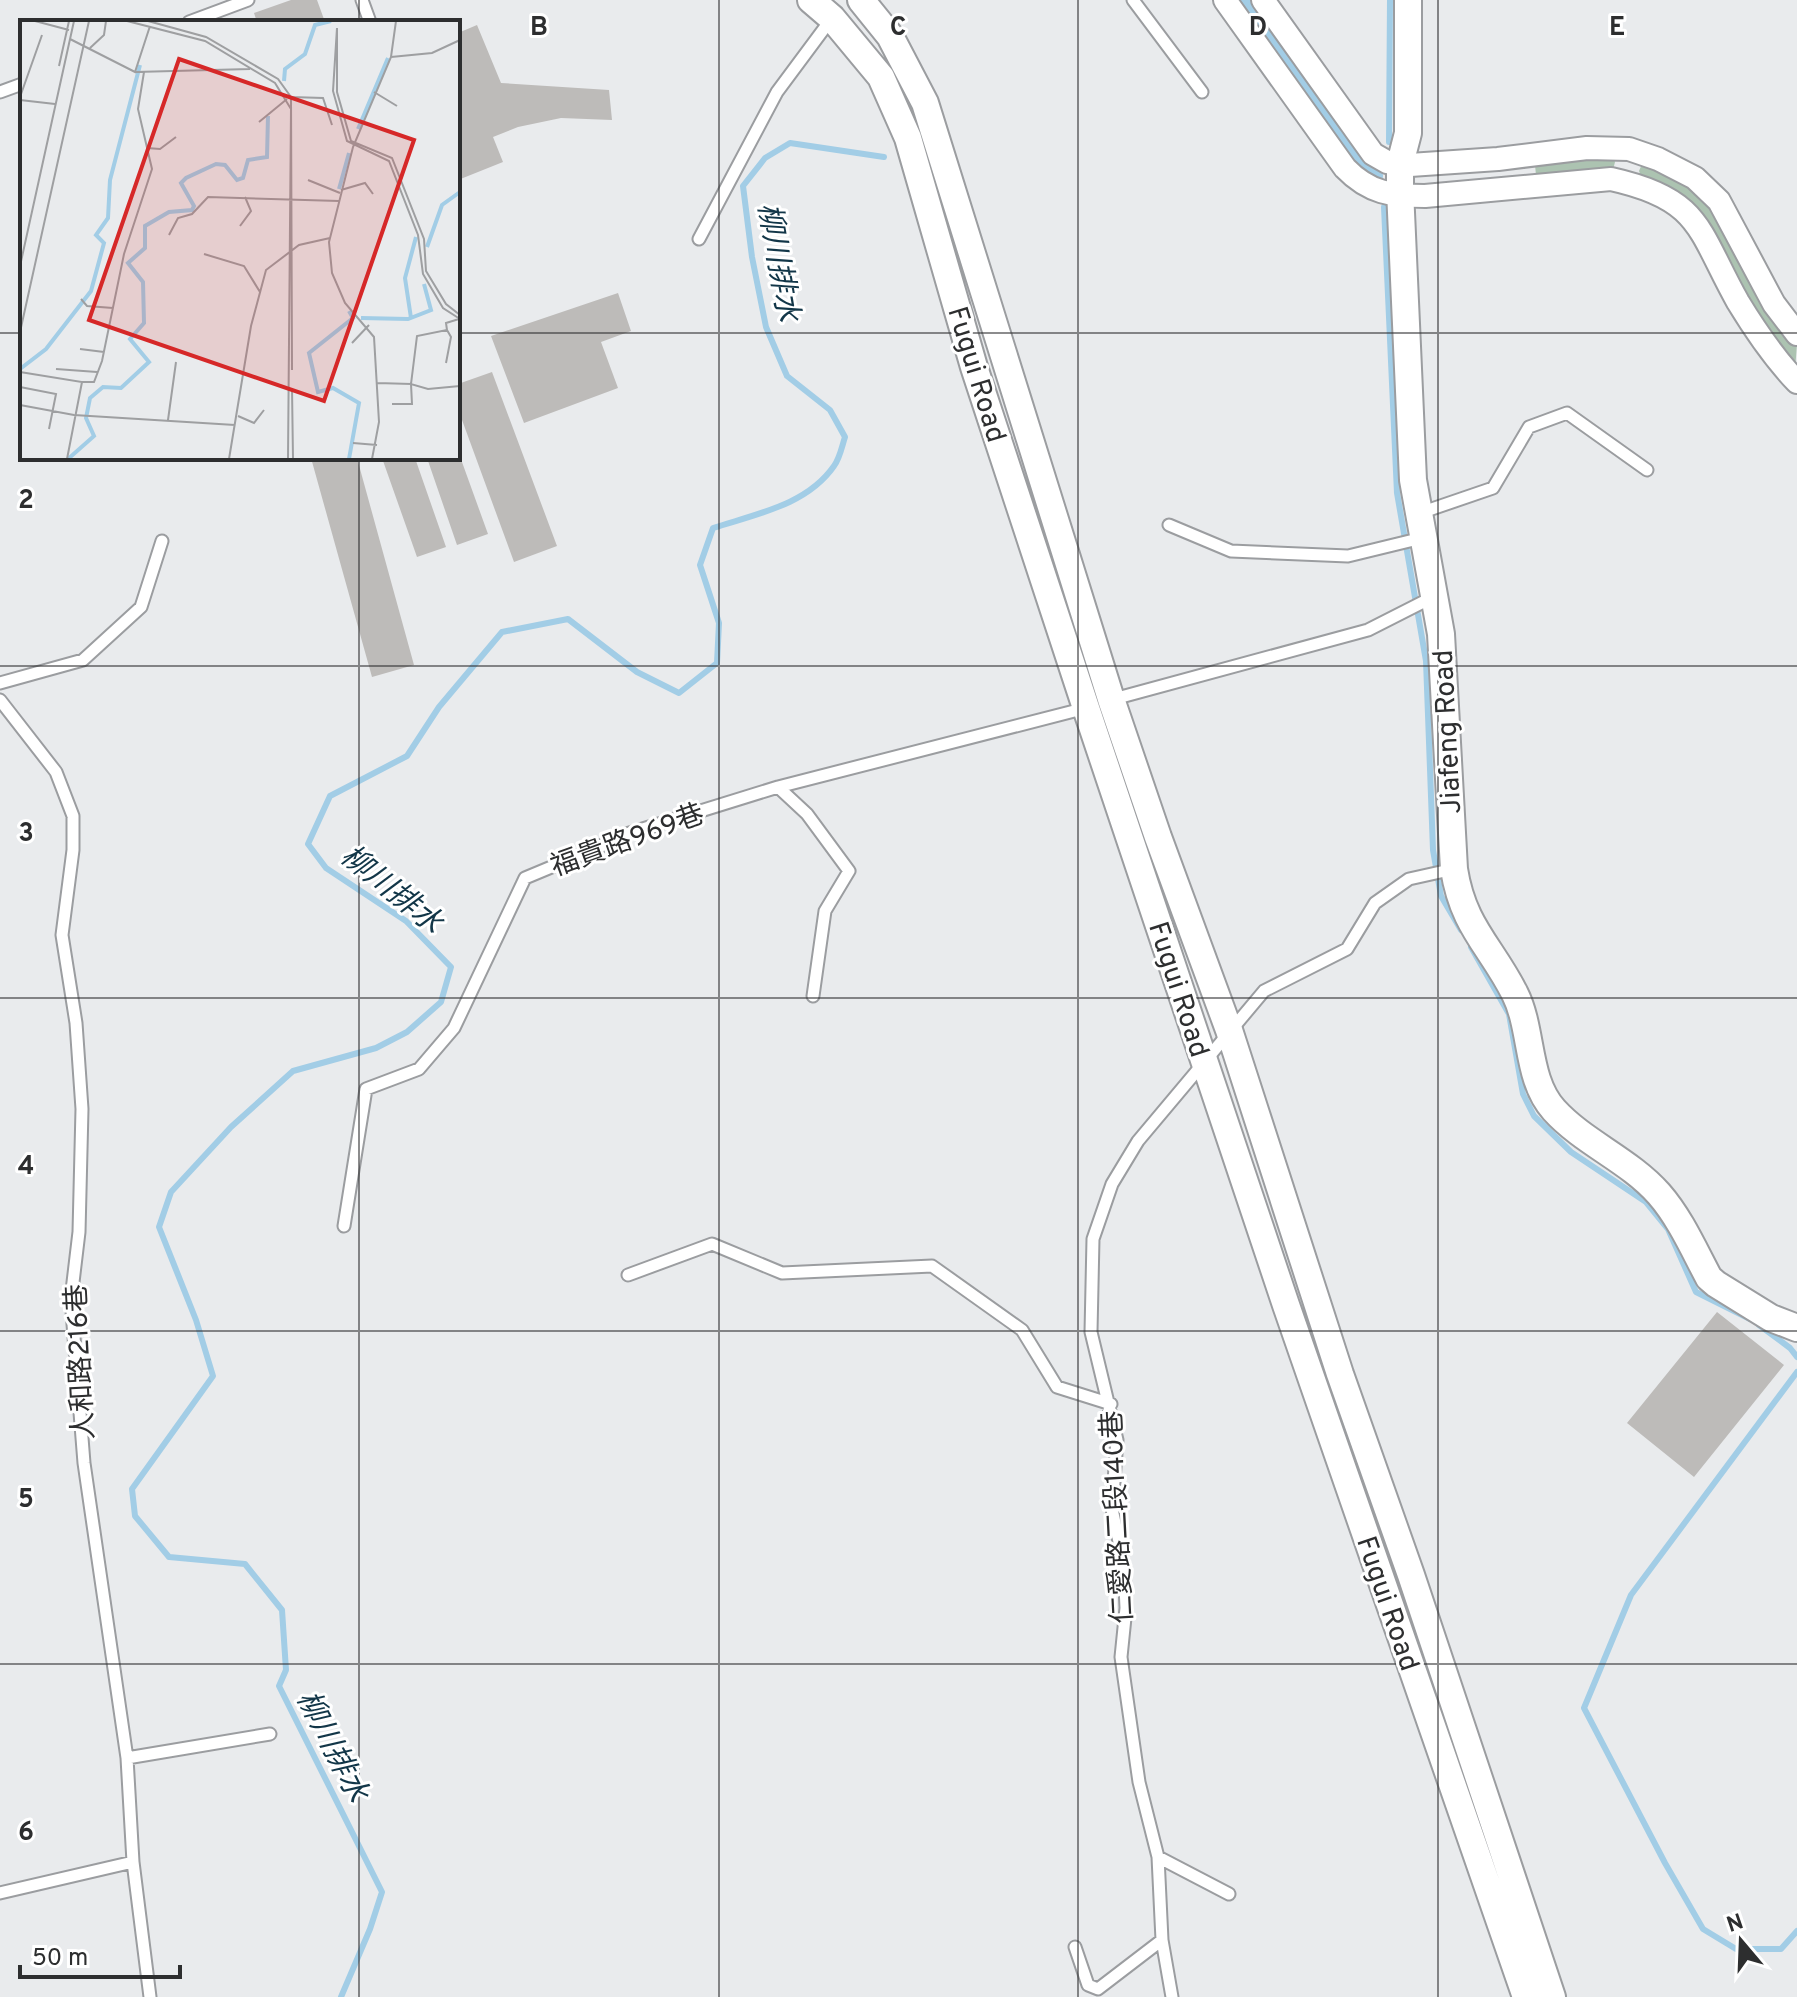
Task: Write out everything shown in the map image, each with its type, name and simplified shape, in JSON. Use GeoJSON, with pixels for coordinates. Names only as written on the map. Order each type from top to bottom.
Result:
{"type":"FeatureCollection","features":[{"type":"Feature","properties":{"kind":"street","name":"Fugui Road"},"geometry":{"type":"LineString","coordinates":[[811,0],[832,18],[881,77],[908,138],[974,367],[1203,1060],[1526,1997]]}},
{"type":"Feature","properties":{"kind":"street","name":"Fugui Road"},"geometry":{"type":"LineString","coordinates":[[861,0],[890,36],[925,103],[1111,699],[1229,1030],[1340,1374],[1411,1575],[1552,1997]]}},
{"type":"Feature","properties":{"kind":"street"},"geometry":{"type":"LineString","coordinates":[[1225,0],[1345,168],[1364,186],[1376,192],[1400,196],[1611,179],[1641,186],[1676,204],[1702,229],[1739,302],[1767,345],[1797,382]]}},
{"type":"Feature","properties":{"kind":"street"},"geometry":{"type":"LineString","coordinates":[[1263,0],[1373,154],[1387,162],[1498,159],[1587,148],[1629,149],[1681,170],[1708,189],[1728,216],[1774,304],[1797,334]]}},
{"type":"Feature","properties":{"kind":"street","name":"Jiafeng Road"},"geometry":{"type":"LineString","coordinates":[[1408,0],[1408,133],[1400,164],[1400,196],[1413,480],[1441,634],[1458,897],[1515,994],[1541,1088],[1551,1107],[1658,1193],[1709,1278],[1771,1318],[1797,1328]]}},
{"type":"Feature","properties":{"kind":"street"},"geometry":{"type":"LineString","coordinates":[[1624,182],[1629,149]]}},
{"type":"Feature","properties":{"kind":"lane"},"geometry":{"type":"LineString","coordinates":[[194,20],[248,0]]}},
{"type":"Feature","properties":{"kind":"lane"},"geometry":{"type":"LineString","coordinates":[[362,0],[369,20]]}},
{"type":"Feature","properties":{"kind":"lane"},"geometry":{"type":"LineString","coordinates":[[1133,0],[1202,92]]}},
{"type":"Feature","properties":{"kind":"lane"},"geometry":{"type":"LineString","coordinates":[[699,239],[777,92],[832,18]]}},
{"type":"Feature","properties":{"kind":"lane"},"geometry":{"type":"LineString","coordinates":[[0,92],[20,85]]}},
{"type":"Feature","properties":{"kind":"lane"},"geometry":{"type":"LineString","coordinates":[[1169,525],[1231,551],[1348,556],[1420,526],[1493,488],[1529,427],[1567,413],[1647,470]]}},
{"type":"Feature","properties":{"kind":"lane"},"geometry":{"type":"LineString","coordinates":[[0,683],[83,660],[141,607],[162,541]]}},
{"type":"Feature","properties":{"kind":"lane","name":"福貴路969巷"},"geometry":{"type":"LineString","coordinates":[[344,1226],[366,1089],[419,1069],[454,1028],[525,878],[620,836],[778,787],[1086,708],[1368,630],[1433,597]]}},
{"type":"Feature","properties":{"kind":"lane","name":"人和路216巷"},"geometry":{"type":"LineString","coordinates":[[0,700],[56,772],[73,816],[73,850],[62,935],[76,1023],[82,1109],[79,1232],[71,1299],[84,1463],[127,1758],[133,1862],[150,1997]]}},
{"type":"Feature","properties":{"kind":"lane"},"geometry":{"type":"LineString","coordinates":[[778,787],[807,814],[849,871],[825,911],[813,996]]}},
{"type":"Feature","properties":{"kind":"lane","name":"仁愛路二段140巷"},"geometry":{"type":"LineString","coordinates":[[1172,1997],[1162,1940],[1158,1857],[1139,1782],[1121,1657],[1126,1608],[1124,1565],[1112,1509],[1117,1440],[1111,1404],[1091,1332],[1093,1239],[1112,1184],[1138,1141],[1264,991],[1347,949],[1375,903],[1409,879],[1454,869]]}},
{"type":"Feature","properties":{"kind":"lane"},"geometry":{"type":"LineString","coordinates":[[628,1275],[712,1244],[782,1273],[932,1266],[1022,1330],[1057,1387],[1111,1404]]}},
{"type":"Feature","properties":{"kind":"lane"},"geometry":{"type":"LineString","coordinates":[[127,1758],[270,1734]]}},
{"type":"Feature","properties":{"kind":"lane"},"geometry":{"type":"LineString","coordinates":[[1158,1857],[1229,1894]]}},
{"type":"Feature","properties":{"kind":"lane"},"geometry":{"type":"LineString","coordinates":[[0,1893],[133,1862]]}},
{"type":"Feature","properties":{"kind":"lane"},"geometry":{"type":"LineString","coordinates":[[1075,1947],[1088,1985],[1098,1989],[1162,1940]]}},
{"type":"Feature","properties":{"kind":"green space"},"geometry":{"type":"Polygon","coordinates":[[[1574,157],[1613,158],[1615,162],[1613,170],[1536,175],[1535,165],[1574,157]]]}},
{"type":"Feature","properties":{"kind":"green space"},"geometry":{"type":"Polygon","coordinates":[[[1642,164],[1658,165],[1707,198],[1797,344],[1795,370],[1734,279],[1641,176],[1639,171],[1642,164]]]}},
{"type":"Feature","properties":{"kind":"water"},"geometry":{"type":"Polygon","coordinates":[[[1234,0],[1255,0],[1361,147],[1347,158],[1234,0]]]}},
{"type":"Feature","properties":{"kind":"building"},"geometry":{"type":"Polygon","coordinates":[[[291,0],[317,0],[324,20],[256,20],[254,13],[291,0]]]}},
{"type":"Feature","properties":{"kind":"building"},"geometry":{"type":"Polygon","coordinates":[[[477,25],[501,83],[609,90],[612,120],[561,118],[518,127],[493,137],[503,162],[460,179],[460,32],[477,25]]]}},
{"type":"Feature","properties":{"kind":"building"},"geometry":{"type":"Polygon","coordinates":[[[618,293],[631,331],[601,342],[618,388],[524,423],[491,336],[618,293]]]}},
{"type":"Feature","properties":{"kind":"building"},"geometry":{"type":"Polygon","coordinates":[[[492,372],[557,546],[514,562],[460,414],[460,383],[492,372]]]}},
{"type":"Feature","properties":{"kind":"building"},"geometry":{"type":"Polygon","coordinates":[[[460,457],[488,534],[457,545],[428,460],[460,460],[460,457]]]}},
{"type":"Feature","properties":{"kind":"building"},"geometry":{"type":"Polygon","coordinates":[[[312,460],[358,460],[414,665],[372,677],[312,460]]]}},
{"type":"Feature","properties":{"kind":"building"},"geometry":{"type":"Polygon","coordinates":[[[383,460],[416,460],[446,547],[417,557],[383,460]]]}},
{"type":"Feature","properties":{"kind":"building"},"geometry":{"type":"Polygon","coordinates":[[[1717,1312],[1784,1365],[1694,1477],[1627,1423],[1717,1312]]]}},
{"type":"Feature","properties":{"kind":"waterway"},"geometry":{"type":"LineString","coordinates":[[1389,142],[1390,0]]}},
{"type":"Feature","properties":{"kind":"waterway"},"geometry":{"type":"LineString","coordinates":[[1334,132],[1372,176]]}},
{"type":"Feature","properties":{"kind":"waterway","name":"柳川排水"},"geometry":{"type":"LineString","coordinates":[[341,1997],[382,1892],[279,1686],[286,1670],[282,1610],[245,1564],[169,1557],[135,1516],[132,1489],[213,1376],[196,1320],[159,1227],[171,1192],[231,1127],[293,1071],[376,1048],[407,1032],[441,1002],[451,967],[406,921],[326,868],[308,844],[330,796],[407,756],[439,707],[502,632],[568,619],[637,672],[679,693],[717,663],[719,623],[700,565],[713,528],[763,513],[810,490],[834,466],[845,437],[830,410],[787,376],[766,327],[752,257],[743,186],[765,158],[790,143],[884,157]]}},
{"type":"Feature","properties":{"kind":"waterway"},"geometry":{"type":"LineString","coordinates":[[1384,207],[1397,493],[1426,661],[1433,850],[1441,896],[1461,930]]}},
{"type":"Feature","properties":{"kind":"waterway"},"geometry":{"type":"LineString","coordinates":[[1471,947],[1509,1014],[1523,1094],[1534,1116],[1571,1152],[1646,1202],[1668,1229],[1696,1292],[1750,1319]]}},
{"type":"Feature","properties":{"kind":"waterway"},"geometry":{"type":"LineString","coordinates":[[1759,1325],[1797,1357]]}},
{"type":"Feature","properties":{"kind":"waterway"},"geometry":{"type":"LineString","coordinates":[[1797,1372],[1631,1595],[1584,1708],[1703,1929],[1736,1949],[1781,1949],[1797,1931]]}}]}
